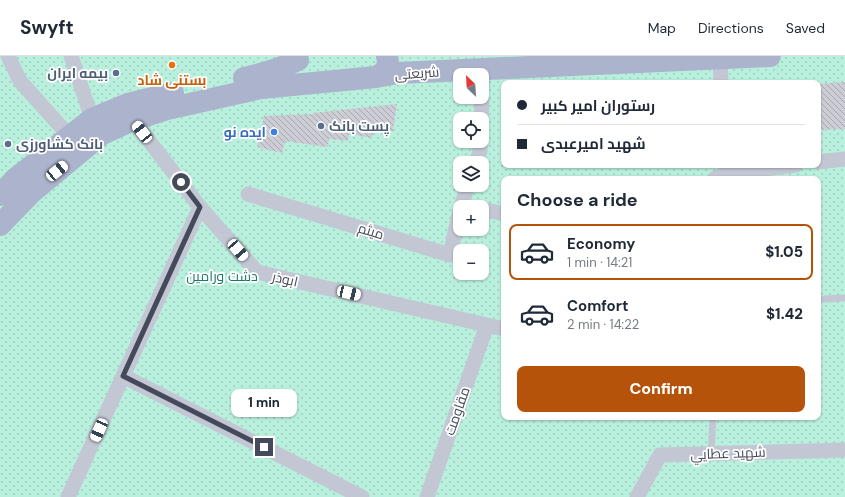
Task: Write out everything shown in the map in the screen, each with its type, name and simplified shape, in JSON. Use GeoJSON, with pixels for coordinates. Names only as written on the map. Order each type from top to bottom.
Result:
{"type":"FeatureCollection","features":[{"type":"Feature","properties":{"kind":"main road"},"geometry":{"type":"LineString","coordinates":[[376,77],[387,68],[387,56]]}},
{"type":"Feature","properties":{"kind":"main road","name":"شریعتی"},"geometry":{"type":"LineString","coordinates":[[489,77],[720,58],[770,56]]}},
{"type":"Feature","properties":{"kind":"main road"},"geometry":{"type":"LineString","coordinates":[[0,195],[15,179],[92,119],[128,104],[262,74],[298,57]]}},
{"type":"Feature","properties":{"kind":"main road"},"geometry":{"type":"LineString","coordinates":[[298,57],[296,68],[298,76],[304,82],[310,84]]}},
{"type":"Feature","properties":{"kind":"main road","name":"شریعتی"},"geometry":{"type":"LineString","coordinates":[[310,84],[376,77],[398,73],[453,76]]}},
{"type":"Feature","properties":{"kind":"main road"},"geometry":{"type":"LineString","coordinates":[[0,225],[32,192],[102,134],[133,120],[167,109],[261,88],[310,84]]}},
{"type":"Feature","properties":{"kind":"street"},"geometry":{"type":"LineString","coordinates":[[8,56],[20,81],[70,137]]}},
{"type":"Feature","properties":{"kind":"street"},"geometry":{"type":"LineString","coordinates":[[71,56],[92,119]]}},
{"type":"Feature","properties":{"kind":"street"},"geometry":{"type":"LineString","coordinates":[[720,58],[721,80]]}},
{"type":"Feature","properties":{"kind":"street","name":"ابوذر"},"geometry":{"type":"LineString","coordinates":[[133,120],[200,207],[257,272],[501,328]]}},
{"type":"Feature","properties":{"kind":"street"},"geometry":{"type":"LineString","coordinates":[[821,162],[845,159]]}},
{"type":"Feature","properties":{"kind":"street"},"geometry":{"type":"LineString","coordinates":[[721,173],[768,168]]}},
{"type":"Feature","properties":{"kind":"street","name":"میثم"},"geometry":{"type":"LineString","coordinates":[[248,194],[450,254],[455,236]]}},
{"type":"Feature","properties":{"kind":"street"},"geometry":{"type":"LineString","coordinates":[[68,497],[200,207]]}},
{"type":"Feature","properties":{"kind":"street"},"geometry":{"type":"LineString","coordinates":[[489,211],[501,213]]}},
{"type":"Feature","properties":{"kind":"street","name":"مقاومت"},"geometry":{"type":"LineString","coordinates":[[427,497],[486,325]]}},
{"type":"Feature","properties":{"kind":"street"},"geometry":{"type":"LineString","coordinates":[[123,376],[362,497]]}},
{"type":"Feature","properties":{"kind":"street","name":"شهيد عطايي"},"geometry":{"type":"LineString","coordinates":[[637,497],[660,455],[845,450]]}},
{"type":"Feature","properties":{"kind":"lane"},"geometry":{"type":"LineString","coordinates":[[824,299],[845,298]]}},
{"type":"Feature","properties":{"kind":"lane"},"geometry":{"type":"LineString","coordinates":[[710,454],[713,420]]}},
{"type":"Feature","properties":{"kind":"green space","name":"دشت ورامین"},"geometry":{"type":"Polygon","coordinates":[[[0,56],[845,56],[845,497],[0,497],[0,56]]]}},
{"type":"Feature","properties":{"kind":"building"},"geometry":{"type":"Polygon","coordinates":[[[845,82],[845,129],[821,130],[821,84],[845,82]]]}},
{"type":"Feature","properties":{"kind":"building"},"geometry":{"type":"Polygon","coordinates":[[[397,104],[393,131],[374,129],[372,138],[349,134],[348,141],[329,139],[328,147],[285,141],[282,153],[257,147],[264,116],[313,114],[397,104]]]}},
{"type":"Feature","properties":{"kind":"place","name":"بستنی شاد"},"geometry":{"type":"Point","coordinates":[172,65]}},
{"type":"Feature","properties":{"kind":"place","name":"بیمه ایران"},"geometry":{"type":"Point","coordinates":[116,73]}},
{"type":"Feature","properties":{"kind":"place","name":"پست بانک"},"geometry":{"type":"Point","coordinates":[321,126]}},
{"type":"Feature","properties":{"kind":"place","name":"ایده نو"},"geometry":{"type":"Point","coordinates":[274,132]}},
{"type":"Feature","properties":{"kind":"place","name":"بانک کشاورزی"},"geometry":{"type":"Point","coordinates":[8,144]}},
{"type":"Feature","properties":{"kind":"route"},"geometry":{"type":"LineString","coordinates":[[181,182],[200,207],[123,376],[264,447]]}}]}
